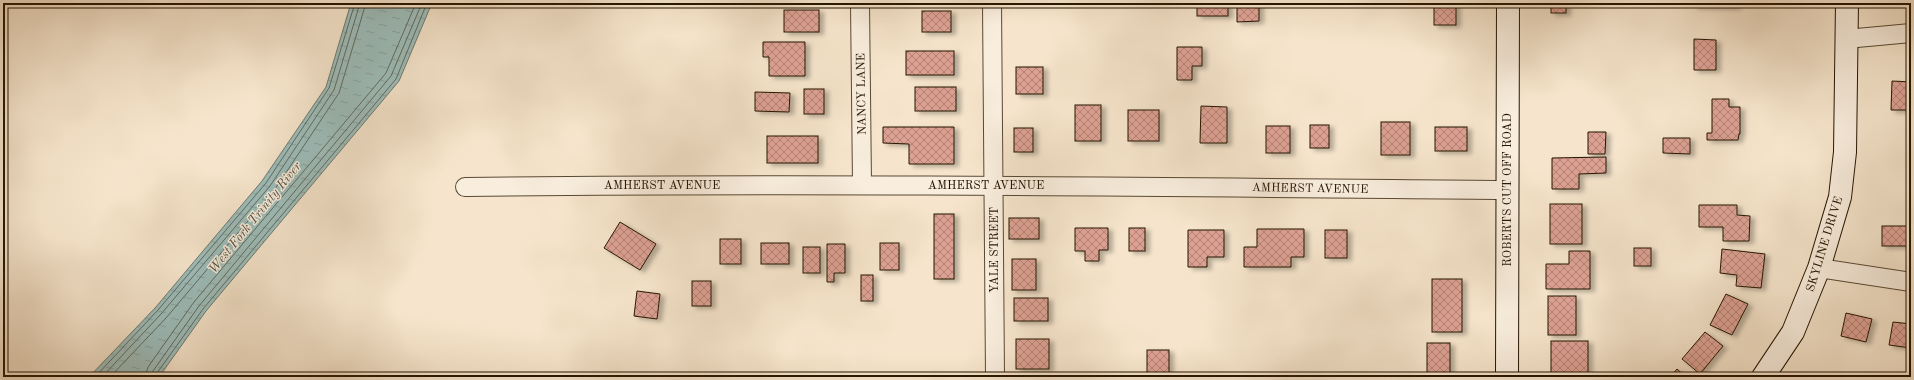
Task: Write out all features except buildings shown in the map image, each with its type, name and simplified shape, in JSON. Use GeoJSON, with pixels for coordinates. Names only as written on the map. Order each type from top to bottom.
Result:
{"type":"FeatureCollection","features":[{"type":"Feature","properties":{"kind":"street","name":"NANCY LANE"},"geometry":{"type":"LineString","coordinates":[[860,3],[862,185]]}},
{"type":"Feature","properties":{"kind":"street","name":"YALE STREET"},"geometry":{"type":"LineString","coordinates":[[992,3],[995,377]]}},
{"type":"Feature","properties":{"kind":"street","name":"ROBERTS CUT OFF ROAD"},"geometry":{"type":"LineString","coordinates":[[1507,377],[1508,3]]}},
{"type":"Feature","properties":{"kind":"street","name":"SKYLINE DRIVE"},"geometry":{"type":"LineString","coordinates":[[1763,377],[1793,332],[1819,268],[1840,196],[1845,152],[1846,3]]}},
{"type":"Feature","properties":{"kind":"street"},"geometry":{"type":"LineString","coordinates":[[1846,39],[1911,34]]}},
{"type":"Feature","properties":{"kind":"street","name":"AMHERST AVENUE"},"geometry":{"type":"LineString","coordinates":[[465,187],[993,185],[1507,190]]}},
{"type":"Feature","properties":{"kind":"street"},"geometry":{"type":"LineString","coordinates":[[1819,268],[1911,282]]}},
{"type":"Feature","properties":{"kind":"water","name":"West Fork Trinity River"},"geometry":{"type":"Polygon","coordinates":[[[351,3],[432,3],[399,81],[206,311],[159,377],[89,377],[155,308],[262,181],[326,87],[351,3]]]}}]}
